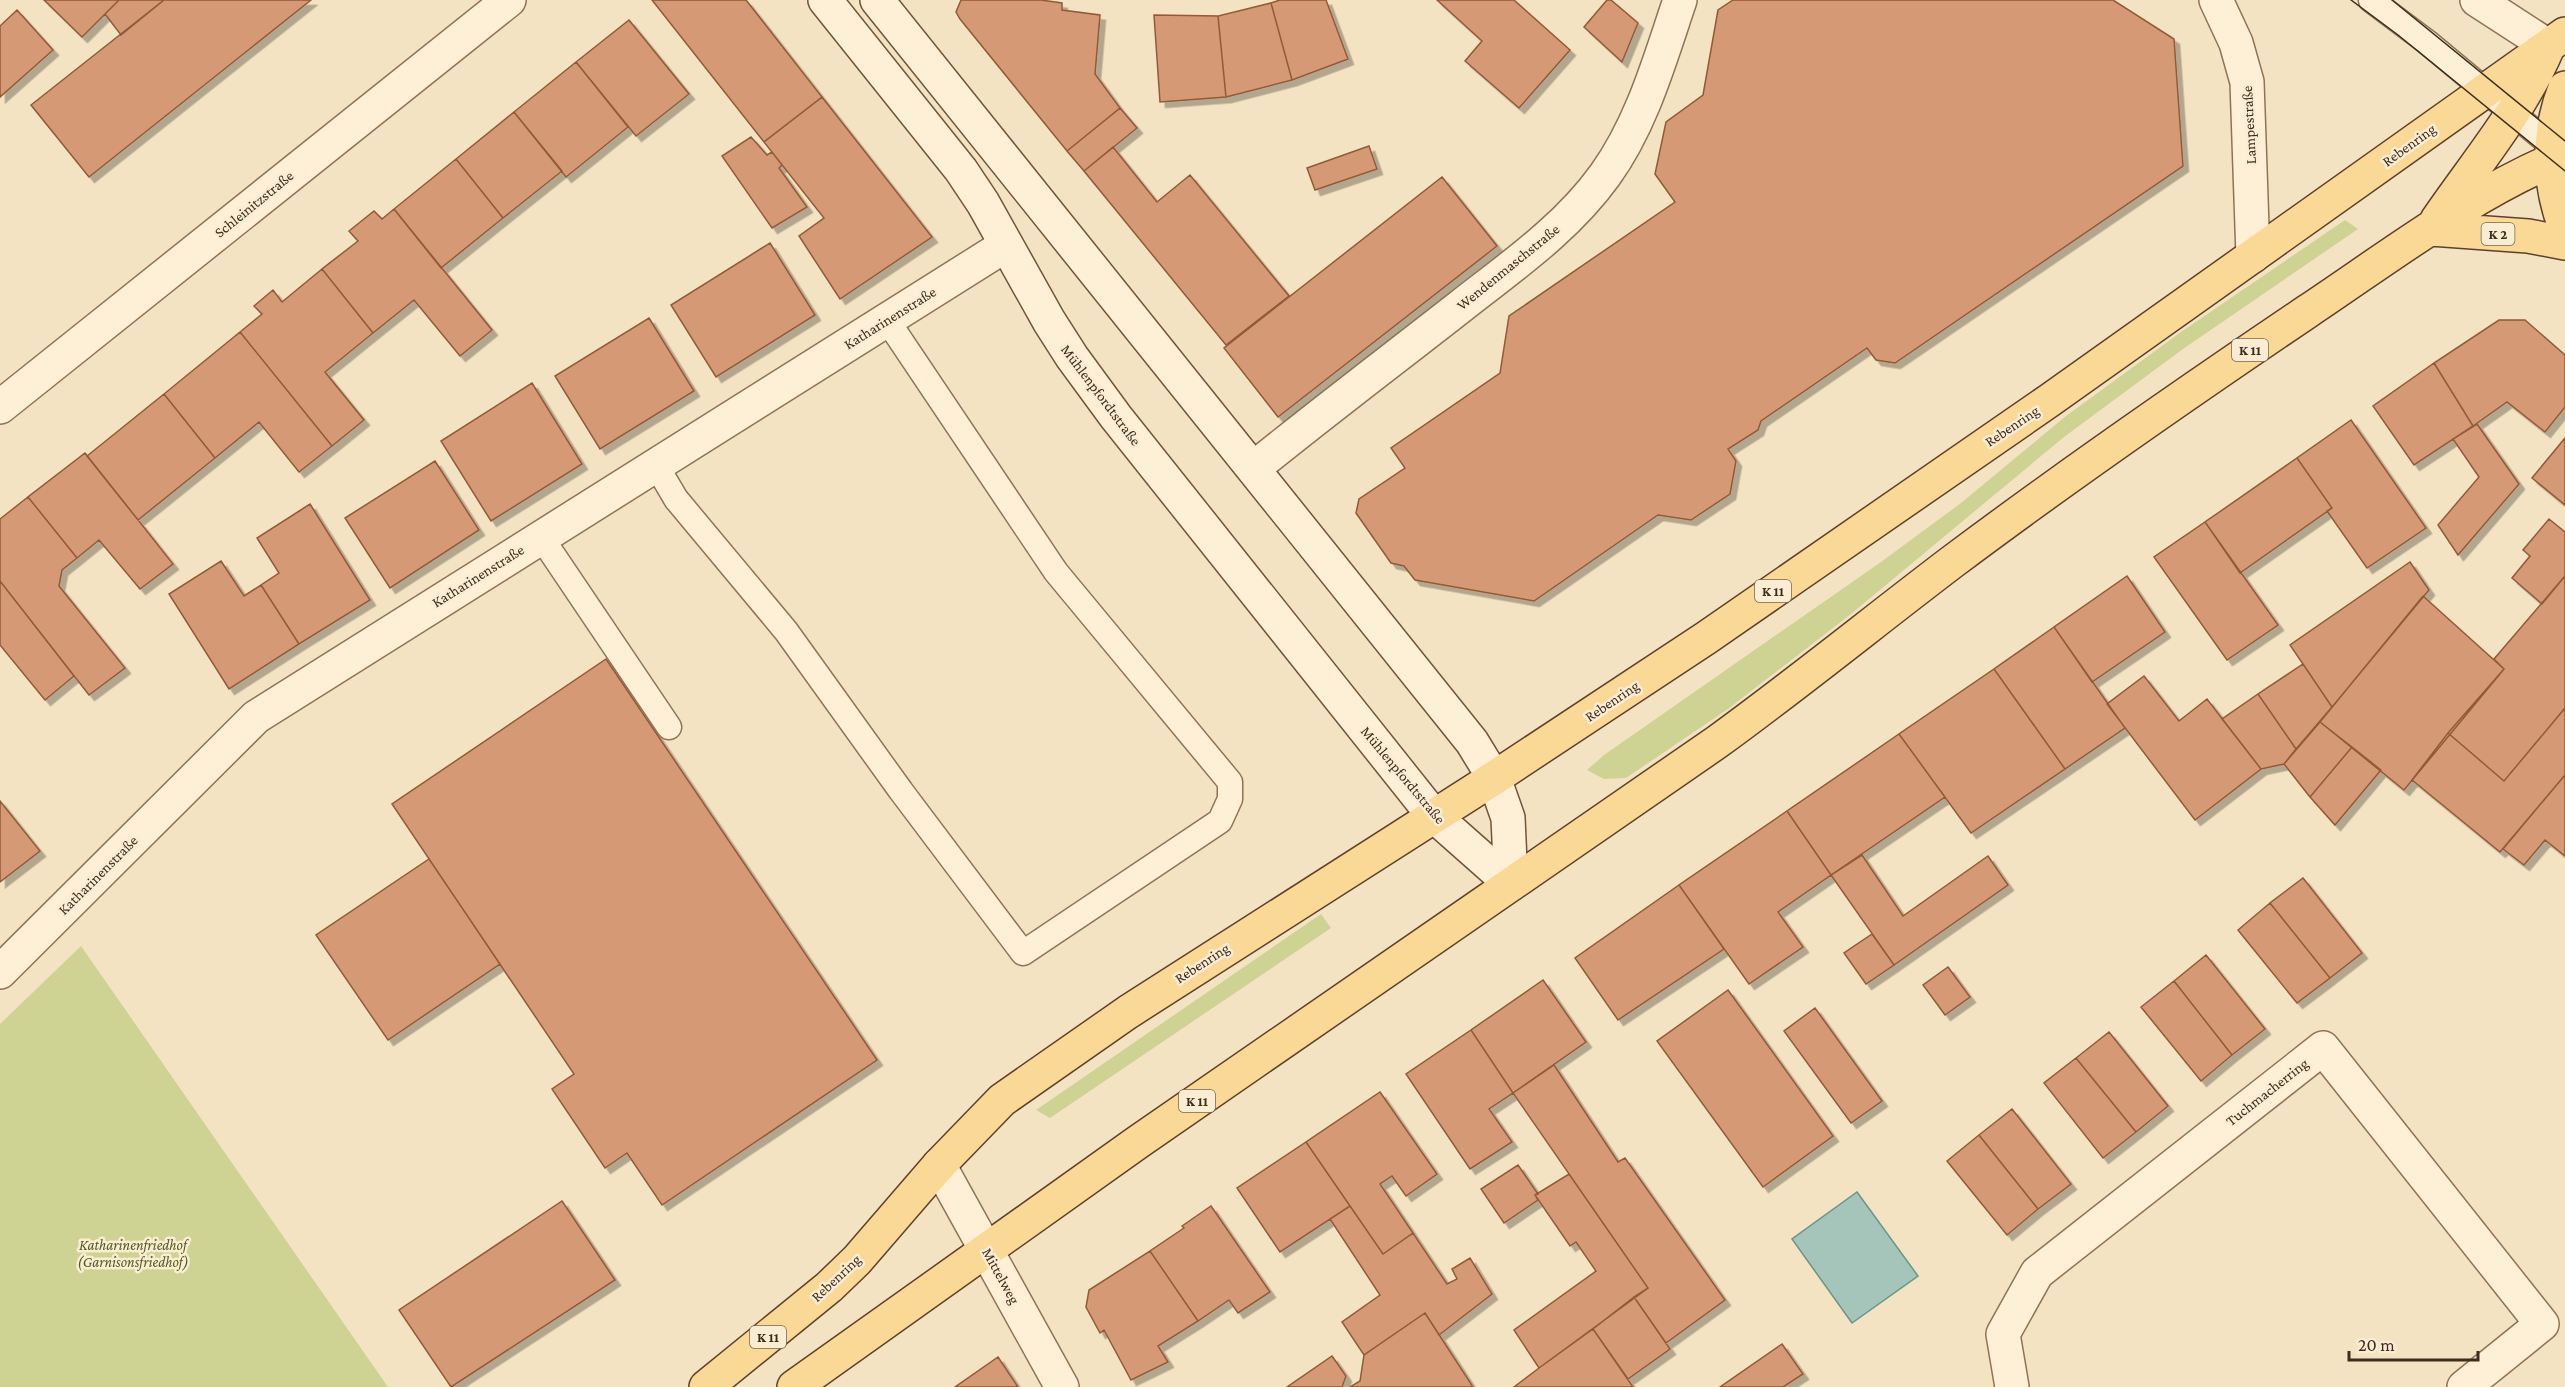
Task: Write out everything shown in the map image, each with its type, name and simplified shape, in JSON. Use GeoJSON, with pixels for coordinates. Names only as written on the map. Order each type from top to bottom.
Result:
{"type":"FeatureCollection","features":[{"type":"Feature","properties":{"kind":"main road","name":"Rebenring"},"geometry":{"type":"LineString","coordinates":[[706,1387],[829,1287],[857,1260],[939,1165],[1002,1100],[1128,1011],[1494,778],[1706,638],[2485,91],[2559,46]]}},
{"type":"Feature","properties":{"kind":"main road","name":"K 11"},"geometry":{"type":"LineString","coordinates":[[2431,229],[2512,116],[2536,75],[2559,46]]}},
{"type":"Feature","properties":{"kind":"main road"},"geometry":{"type":"LineString","coordinates":[[2565,88],[2553,130],[2560,154],[2555,198],[2565,227]]}},
{"type":"Feature","properties":{"kind":"main road"},"geometry":{"type":"LineString","coordinates":[[2430,130],[2454,129],[2471,136],[2476,144],[2478,161]]}},
{"type":"Feature","properties":{"kind":"main road","name":"K 11"},"geometry":{"type":"LineString","coordinates":[[794,1387],[1157,1128],[1512,884],[1799,682],[1951,563],[2072,474],[2431,229],[2560,154]]}},
{"type":"Feature","properties":{"kind":"main road","name":"K 2"},"geometry":{"type":"LineString","coordinates":[[2431,229],[2528,236],[2565,243]]}},
{"type":"Feature","properties":{"kind":"street","name":"Schleinitzstraße"},"geometry":{"type":"LineString","coordinates":[[0,407],[509,0]]}},
{"type":"Feature","properties":{"kind":"street","name":"Mühlenpfordtstraße"},"geometry":{"type":"LineString","coordinates":[[825,0],[961,170],[1049,321],[1090,383],[1433,815],[1512,884]]}},
{"type":"Feature","properties":{"kind":"street"},"geometry":{"type":"LineString","coordinates":[[878,0],[1472,742],[1494,778],[1508,818],[1512,884]]}},
{"type":"Feature","properties":{"kind":"street","name":"Wendenmaschstraße"},"geometry":{"type":"LineString","coordinates":[[1254,468],[1528,254],[1573,214],[1606,174],[1628,135],[1648,92],[1680,0]]}},
{"type":"Feature","properties":{"kind":"street","name":"Lampestraße"},"geometry":{"type":"LineString","coordinates":[[2216,0],[2245,70],[2249,102],[2253,256]]}},
{"type":"Feature","properties":{"kind":"street"},"geometry":{"type":"LineString","coordinates":[[2477,0],[2559,46]]}},
{"type":"Feature","properties":{"kind":"street","name":"Katharinenstraße"},"geometry":{"type":"LineString","coordinates":[[0,972],[256,717],[1006,245]]}},
{"type":"Feature","properties":{"kind":"street","name":"Tuchmacherring"},"geometry":{"type":"LineString","coordinates":[[2012,1387],[2003,1334],[2037,1273],[2323,1048],[2542,1324],[2464,1387]]}},
{"type":"Feature","properties":{"kind":"street","name":"Mittelweg"},"geometry":{"type":"LineString","coordinates":[[939,1165],[1062,1387]]}},
{"type":"Feature","properties":{"kind":"lane"},"geometry":{"type":"LineString","coordinates":[[2370,0],[2427,42],[2512,116],[2560,154]]}},
{"type":"Feature","properties":{"kind":"lane"},"geometry":{"type":"LineString","coordinates":[[656,465],[676,499],[786,630],[901,791],[1023,953],[1220,821],[1230,798],[1230,782],[1056,572],[887,320]]}},
{"type":"Feature","properties":{"kind":"lane"},"geometry":{"type":"LineString","coordinates":[[542,537],[669,727]]}},
{"type":"Feature","properties":{"kind":"green space"},"geometry":{"type":"Polygon","coordinates":[[[2345,220],[2358,229],[2183,349],[2064,437],[1851,614],[1728,709],[1626,778],[1604,779],[1587,770],[1604,755],[1881,562],[1961,503],[2066,416],[2181,332],[2345,220]]]}},
{"type":"Feature","properties":{"kind":"green space"},"geometry":{"type":"Polygon","coordinates":[[[1321,914],[1331,928],[1050,1118],[1036,1110],[1321,914]]]}},
{"type":"Feature","properties":{"kind":"green space","name":"Katharinenfriedhof (Garnisonsfriedhof)"},"geometry":{"type":"Polygon","coordinates":[[[81,946],[388,1387],[0,1387],[0,1024],[81,946]]]}},
{"type":"Feature","properties":{"kind":"water"},"geometry":{"type":"Polygon","coordinates":[[[1857,1192],[1918,1276],[1852,1323],[1792,1239],[1857,1192]]]}},
{"type":"Feature","properties":{"kind":"building"},"geometry":{"type":"Polygon","coordinates":[[[44,0],[119,0],[82,37],[44,0]]]}},
{"type":"Feature","properties":{"kind":"building"},"geometry":{"type":"Polygon","coordinates":[[[119,0],[164,0],[121,35],[105,14],[119,0]]]}},
{"type":"Feature","properties":{"kind":"building"},"geometry":{"type":"Polygon","coordinates":[[[164,0],[311,0],[89,177],[31,105],[164,0]]]}},
{"type":"Feature","properties":{"kind":"building"},"geometry":{"type":"Polygon","coordinates":[[[652,0],[746,0],[822,97],[764,142],[652,0]]]}},
{"type":"Feature","properties":{"kind":"building"},"geometry":{"type":"Polygon","coordinates":[[[961,0],[1041,0],[1062,3],[1062,10],[1100,15],[1095,74],[1120,108],[1067,151],[960,19],[956,12],[961,0]]]}},
{"type":"Feature","properties":{"kind":"building"},"geometry":{"type":"Polygon","coordinates":[[[1280,0],[1326,0],[1348,59],[1292,80],[1271,3],[1280,0]]]}},
{"type":"Feature","properties":{"kind":"building"},"geometry":{"type":"Polygon","coordinates":[[[1437,0],[1514,0],[1570,50],[1519,108],[1465,61],[1482,41],[1437,0]]]}},
{"type":"Feature","properties":{"kind":"building"},"geometry":{"type":"Polygon","coordinates":[[[1607,0],[1611,0],[1638,23],[1622,62],[1584,27],[1607,0]]]}},
{"type":"Feature","properties":{"kind":"building"},"geometry":{"type":"Polygon","coordinates":[[[1733,0],[2113,0],[2174,39],[2183,166],[1895,363],[1876,360],[1867,348],[1761,421],[1758,430],[1728,449],[1736,461],[1730,494],[1691,520],[1658,515],[1534,601],[1415,580],[1404,566],[1391,563],[1356,513],[1359,499],[1405,468],[1391,448],[1500,373],[1509,316],[1675,202],[1655,174],[1666,122],[1703,95],[1718,10],[1733,0]]]}},
{"type":"Feature","properties":{"kind":"building"},"geometry":{"type":"Polygon","coordinates":[[[1271,3],[1292,80],[1226,97],[1218,16],[1271,3]]]}},
{"type":"Feature","properties":{"kind":"building"},"geometry":{"type":"Polygon","coordinates":[[[17,10],[53,50],[0,97],[0,26],[17,10]]]}},
{"type":"Feature","properties":{"kind":"building"},"geometry":{"type":"Polygon","coordinates":[[[1154,15],[1218,16],[1226,97],[1160,102],[1154,15]]]}},
{"type":"Feature","properties":{"kind":"building"},"geometry":{"type":"Polygon","coordinates":[[[629,20],[689,94],[636,136],[576,62],[629,20]]]}},
{"type":"Feature","properties":{"kind":"building"},"geometry":{"type":"Polygon","coordinates":[[[576,62],[628,127],[566,177],[514,112],[576,62]]]}},
{"type":"Feature","properties":{"kind":"building"},"geometry":{"type":"Polygon","coordinates":[[[822,97],[932,237],[840,299],[799,236],[824,218],[764,142],[822,97]]]}},
{"type":"Feature","properties":{"kind":"building"},"geometry":{"type":"Polygon","coordinates":[[[1120,108],[1137,128],[1084,171],[1067,151],[1120,108]]]}},
{"type":"Feature","properties":{"kind":"building"},"geometry":{"type":"Polygon","coordinates":[[[514,112],[562,171],[503,218],[456,159],[514,112]]]}},
{"type":"Feature","properties":{"kind":"building"},"geometry":{"type":"Polygon","coordinates":[[[751,137],[767,155],[772,152],[782,165],[779,168],[807,207],[772,228],[722,156],[751,137]]]}},
{"type":"Feature","properties":{"kind":"building"},"geometry":{"type":"Polygon","coordinates":[[[1369,146],[1377,169],[1315,190],[1307,168],[1369,146]]]}},
{"type":"Feature","properties":{"kind":"building"},"geometry":{"type":"Polygon","coordinates":[[[1113,147],[1157,202],[1190,175],[1289,296],[1226,345],[1084,171],[1113,147]]]}},
{"type":"Feature","properties":{"kind":"building"},"geometry":{"type":"Polygon","coordinates":[[[456,159],[503,218],[441,268],[394,209],[456,159]]]}},
{"type":"Feature","properties":{"kind":"building"},"geometry":{"type":"Polygon","coordinates":[[[1442,177],[1497,246],[1278,417],[1224,348],[1442,177]]]}},
{"type":"Feature","properties":{"kind":"building"},"geometry":{"type":"Polygon","coordinates":[[[394,209],[492,330],[460,356],[414,300],[373,333],[322,269],[358,241],[349,231],[374,211],[382,219],[394,209]]]}},
{"type":"Feature","properties":{"kind":"building"},"geometry":{"type":"Polygon","coordinates":[[[770,243],[815,315],[716,377],[671,305],[770,243]]]}},
{"type":"Feature","properties":{"kind":"building"},"geometry":{"type":"Polygon","coordinates":[[[322,269],[373,333],[325,372],[364,420],[332,446],[240,332],[262,314],[254,306],[273,290],[282,302],[322,269]]]}},
{"type":"Feature","properties":{"kind":"building"},"geometry":{"type":"Polygon","coordinates":[[[649,318],[694,391],[600,449],[555,376],[649,318]]]}},
{"type":"Feature","properties":{"kind":"building"},"geometry":{"type":"Polygon","coordinates":[[[2499,320],[2525,320],[2565,355],[2565,407],[2545,432],[2507,402],[2473,426],[2434,363],[2499,320]]]}},
{"type":"Feature","properties":{"kind":"building"},"geometry":{"type":"Polygon","coordinates":[[[240,332],[332,446],[299,472],[259,422],[215,458],[164,394],[240,332]]]}},
{"type":"Feature","properties":{"kind":"building"},"geometry":{"type":"Polygon","coordinates":[[[2434,363],[2473,426],[2414,465],[2373,406],[2434,363]]]}},
{"type":"Feature","properties":{"kind":"building"},"geometry":{"type":"Polygon","coordinates":[[[532,383],[582,464],[491,521],[441,441],[532,383]]]}},
{"type":"Feature","properties":{"kind":"building"},"geometry":{"type":"Polygon","coordinates":[[[164,394],[215,458],[138,520],[87,456],[164,394]]]}},
{"type":"Feature","properties":{"kind":"building"},"geometry":{"type":"Polygon","coordinates":[[[2351,420],[2426,528],[2367,568],[2327,511],[2332,508],[2297,458],[2351,420]]]}},
{"type":"Feature","properties":{"kind":"building"},"geometry":{"type":"Polygon","coordinates":[[[2477,424],[2519,484],[2458,555],[2438,525],[2479,477],[2453,439],[2477,424]]]}},
{"type":"Feature","properties":{"kind":"building"},"geometry":{"type":"Polygon","coordinates":[[[2565,438],[2565,505],[2532,478],[2565,438]]]}},
{"type":"Feature","properties":{"kind":"building"},"geometry":{"type":"Polygon","coordinates":[[[85,453],[173,564],[140,589],[99,540],[77,558],[28,497],[85,453]]]}},
{"type":"Feature","properties":{"kind":"building"},"geometry":{"type":"Polygon","coordinates":[[[2297,458],[2332,508],[2240,573],[2205,522],[2297,458]]]}},
{"type":"Feature","properties":{"kind":"building"},"geometry":{"type":"Polygon","coordinates":[[[435,461],[479,530],[390,588],[345,518],[435,461]]]}},
{"type":"Feature","properties":{"kind":"building"},"geometry":{"type":"Polygon","coordinates":[[[28,497],[77,558],[62,570],[59,586],[125,668],[89,695],[0,581],[0,519],[28,497]]]}},
{"type":"Feature","properties":{"kind":"building"},"geometry":{"type":"Polygon","coordinates":[[[310,504],[370,600],[299,644],[261,585],[279,573],[257,538],[310,504]]]}},
{"type":"Feature","properties":{"kind":"building"},"geometry":{"type":"Polygon","coordinates":[[[2549,519],[2565,532],[2565,576],[2542,604],[2512,578],[2530,556],[2523,550],[2549,519]]]}},
{"type":"Feature","properties":{"kind":"building"},"geometry":{"type":"Polygon","coordinates":[[[2205,522],[2278,625],[2227,660],[2154,557],[2205,522]]]}},
{"type":"Feature","properties":{"kind":"building"},"geometry":{"type":"Polygon","coordinates":[[[221,561],[244,596],[261,585],[299,644],[229,689],[169,594],[221,561]]]}},
{"type":"Feature","properties":{"kind":"building"},"geometry":{"type":"Polygon","coordinates":[[[2410,562],[2429,590],[2332,707],[2290,645],[2410,562]]]}},
{"type":"Feature","properties":{"kind":"building"},"geometry":{"type":"Polygon","coordinates":[[[2127,576],[2165,632],[2092,682],[2054,627],[2127,576]]]}},
{"type":"Feature","properties":{"kind":"building"},"geometry":{"type":"Polygon","coordinates":[[[2565,576],[2565,708],[2504,781],[2448,733],[2504,669],[2494,659],[2565,576]]]}},
{"type":"Feature","properties":{"kind":"building"},"geometry":{"type":"Polygon","coordinates":[[[0,581],[74,676],[45,700],[0,645],[0,581]]]}},
{"type":"Feature","properties":{"kind":"building"},"geometry":{"type":"Polygon","coordinates":[[[2423,596],[2504,669],[2404,790],[2320,722],[2423,596]]]}},
{"type":"Feature","properties":{"kind":"building"},"geometry":{"type":"Polygon","coordinates":[[[2054,627],[2125,728],[2065,769],[1994,669],[2054,627]]]}},
{"type":"Feature","properties":{"kind":"building"},"geometry":{"type":"Polygon","coordinates":[[[606,659],[877,1060],[662,1205],[627,1153],[605,1168],[552,1089],[574,1074],[392,804],[606,659]]]}},
{"type":"Feature","properties":{"kind":"building"},"geometry":{"type":"Polygon","coordinates":[[[2303,664],[2332,707],[2296,749],[2258,694],[2303,664]]]}},
{"type":"Feature","properties":{"kind":"building"},"geometry":{"type":"Polygon","coordinates":[[[1994,669],[2065,769],[1971,833],[1899,734],[1994,669]]]}},
{"type":"Feature","properties":{"kind":"building"},"geometry":{"type":"Polygon","coordinates":[[[2144,676],[2179,721],[2207,699],[2261,769],[2195,820],[2107,704],[2144,676]]]}},
{"type":"Feature","properties":{"kind":"building"},"geometry":{"type":"Polygon","coordinates":[[[2258,694],[2296,749],[2284,764],[2261,769],[2222,719],[2258,694]]]}},
{"type":"Feature","properties":{"kind":"building"},"geometry":{"type":"Polygon","coordinates":[[[2565,708],[2565,775],[2500,852],[2412,780],[2448,733],[2504,781],[2565,708]]]}},
{"type":"Feature","properties":{"kind":"building"},"geometry":{"type":"Polygon","coordinates":[[[2320,722],[2352,747],[2310,797],[2284,764],[2320,722]]]}},
{"type":"Feature","properties":{"kind":"building"},"geometry":{"type":"Polygon","coordinates":[[[1899,734],[1945,797],[1831,875],[1787,811],[1899,734]]]}},
{"type":"Feature","properties":{"kind":"building"},"geometry":{"type":"Polygon","coordinates":[[[2352,747],[2381,770],[2335,825],[2310,797],[2352,747]]]}},
{"type":"Feature","properties":{"kind":"building"},"geometry":{"type":"Polygon","coordinates":[[[2565,775],[2565,856],[2545,840],[2524,865],[2503,849],[2565,775]]]}},
{"type":"Feature","properties":{"kind":"building"},"geometry":{"type":"Polygon","coordinates":[[[0,801],[40,851],[0,882],[0,801]]]}},
{"type":"Feature","properties":{"kind":"building"},"geometry":{"type":"Polygon","coordinates":[[[1787,811],[1831,875],[1778,912],[1803,947],[1749,984],[1679,885],[1787,811]]]}},
{"type":"Feature","properties":{"kind":"building"},"geometry":{"type":"Polygon","coordinates":[[[1862,855],[1903,916],[1988,856],[2008,885],[1894,965],[1831,875],[1862,855]]]}},
{"type":"Feature","properties":{"kind":"building"},"geometry":{"type":"Polygon","coordinates":[[[429,859],[500,964],[388,1040],[316,935],[429,859]]]}},
{"type":"Feature","properties":{"kind":"building"},"geometry":{"type":"Polygon","coordinates":[[[2303,878],[2362,953],[2330,978],[2270,903],[2303,878]]]}},
{"type":"Feature","properties":{"kind":"building"},"geometry":{"type":"Polygon","coordinates":[[[1679,885],[1724,949],[1618,1020],[1575,958],[1679,885]]]}},
{"type":"Feature","properties":{"kind":"building"},"geometry":{"type":"Polygon","coordinates":[[[2270,903],[2330,978],[2297,1003],[2238,930],[2270,903]]]}},
{"type":"Feature","properties":{"kind":"building"},"geometry":{"type":"Polygon","coordinates":[[[1872,934],[1894,965],[1866,984],[1844,953],[1872,934]]]}},
{"type":"Feature","properties":{"kind":"building"},"geometry":{"type":"Polygon","coordinates":[[[2206,955],[2265,1029],[2232,1055],[2174,981],[2206,955]]]}},
{"type":"Feature","properties":{"kind":"building"},"geometry":{"type":"Polygon","coordinates":[[[1948,967],[1970,997],[1945,1015],[1923,985],[1948,967]]]}},
{"type":"Feature","properties":{"kind":"building"},"geometry":{"type":"Polygon","coordinates":[[[1543,980],[1586,1042],[1513,1093],[1471,1030],[1543,980]]]}},
{"type":"Feature","properties":{"kind":"building"},"geometry":{"type":"Polygon","coordinates":[[[2174,981],[2232,1055],[2201,1081],[2141,1007],[2174,981]]]}},
{"type":"Feature","properties":{"kind":"building"},"geometry":{"type":"Polygon","coordinates":[[[1728,990],[1833,1136],[1763,1187],[1657,1041],[1728,990]]]}},
{"type":"Feature","properties":{"kind":"building"},"geometry":{"type":"Polygon","coordinates":[[[1815,1008],[1882,1101],[1851,1123],[1784,1031],[1815,1008]]]}},
{"type":"Feature","properties":{"kind":"building"},"geometry":{"type":"Polygon","coordinates":[[[1471,1030],[1513,1093],[1489,1109],[1512,1142],[1470,1169],[1406,1074],[1471,1030]]]}},
{"type":"Feature","properties":{"kind":"building"},"geometry":{"type":"Polygon","coordinates":[[[2109,1032],[2168,1106],[2136,1132],[2076,1058],[2109,1032]]]}},
{"type":"Feature","properties":{"kind":"building"},"geometry":{"type":"Polygon","coordinates":[[[2076,1058],[2136,1132],[2103,1158],[2044,1083],[2076,1058]]]}},
{"type":"Feature","properties":{"kind":"building"},"geometry":{"type":"Polygon","coordinates":[[[1554,1065],[1618,1162],[1625,1158],[1725,1300],[1666,1343],[1634,1297],[1648,1288],[1513,1093],[1554,1065]]]}},
{"type":"Feature","properties":{"kind":"building"},"geometry":{"type":"Polygon","coordinates":[[[1380,1092],[1437,1174],[1406,1196],[1392,1176],[1380,1184],[1413,1233],[1383,1254],[1306,1142],[1380,1092]]]}},
{"type":"Feature","properties":{"kind":"building"},"geometry":{"type":"Polygon","coordinates":[[[2012,1109],[2071,1184],[2038,1209],[1979,1135],[2012,1109]]]}},
{"type":"Feature","properties":{"kind":"building"},"geometry":{"type":"Polygon","coordinates":[[[1979,1135],[2038,1209],[2007,1235],[1947,1161],[1979,1135]]]}},
{"type":"Feature","properties":{"kind":"building"},"geometry":{"type":"Polygon","coordinates":[[[1306,1142],[1350,1206],[1280,1252],[1237,1188],[1306,1142]]]}},
{"type":"Feature","properties":{"kind":"building"},"geometry":{"type":"Polygon","coordinates":[[[1518,1165],[1538,1194],[1535,1195],[1538,1200],[1504,1223],[1481,1189],[1518,1165]]]}},
{"type":"Feature","properties":{"kind":"building"},"geometry":{"type":"Polygon","coordinates":[[[1569,1174],[1648,1288],[1539,1368],[1514,1330],[1596,1271],[1576,1242],[1570,1246],[1535,1195],[1569,1174]]]}},
{"type":"Feature","properties":{"kind":"building"},"geometry":{"type":"Polygon","coordinates":[[[562,1201],[615,1280],[451,1387],[399,1310],[562,1201]]]}},
{"type":"Feature","properties":{"kind":"building"},"geometry":{"type":"Polygon","coordinates":[[[1211,1206],[1270,1292],[1238,1313],[1229,1300],[1198,1321],[1150,1251],[1211,1206]]]}},
{"type":"Feature","properties":{"kind":"building"},"geometry":{"type":"Polygon","coordinates":[[[1350,1206],[1383,1254],[1413,1233],[1447,1284],[1457,1279],[1452,1269],[1470,1258],[1492,1294],[1439,1335],[1425,1313],[1364,1355],[1342,1322],[1380,1295],[1330,1219],[1350,1206]]]}},
{"type":"Feature","properties":{"kind":"building"},"geometry":{"type":"Polygon","coordinates":[[[1150,1251],[1198,1321],[1158,1346],[1168,1362],[1131,1380],[1104,1330],[1100,1333],[1086,1307],[1089,1290],[1150,1251]]]}},
{"type":"Feature","properties":{"kind":"building"},"geometry":{"type":"Polygon","coordinates":[[[1634,1297],[1670,1349],[1628,1379],[1593,1329],[1634,1297]]]}},
{"type":"Feature","properties":{"kind":"building"},"geometry":{"type":"Polygon","coordinates":[[[1425,1313],[1473,1387],[1350,1387],[1360,1381],[1364,1355],[1425,1313]]]}},
{"type":"Feature","properties":{"kind":"building"},"geometry":{"type":"Polygon","coordinates":[[[1593,1329],[1633,1387],[1514,1387],[1539,1368],[1593,1329]]]}},
{"type":"Feature","properties":{"kind":"building"},"geometry":{"type":"Polygon","coordinates":[[[1782,1344],[1803,1374],[1783,1387],[1720,1387],[1782,1344]]]}},
{"type":"Feature","properties":{"kind":"building"},"geometry":{"type":"Polygon","coordinates":[[[1332,1356],[1346,1376],[1342,1387],[1287,1387],[1332,1356]]]}},
{"type":"Feature","properties":{"kind":"building"},"geometry":{"type":"Polygon","coordinates":[[[998,1357],[1018,1387],[955,1387],[998,1357]]]}},
{"type":"Feature","properties":{"kind":"tram line"},"geometry":{"type":"LineString","coordinates":[[2351,0],[2398,35],[2565,171]]}},
{"type":"Feature","properties":{"kind":"tram line"},"geometry":{"type":"LineString","coordinates":[[2392,0],[2565,141]]}}]}
